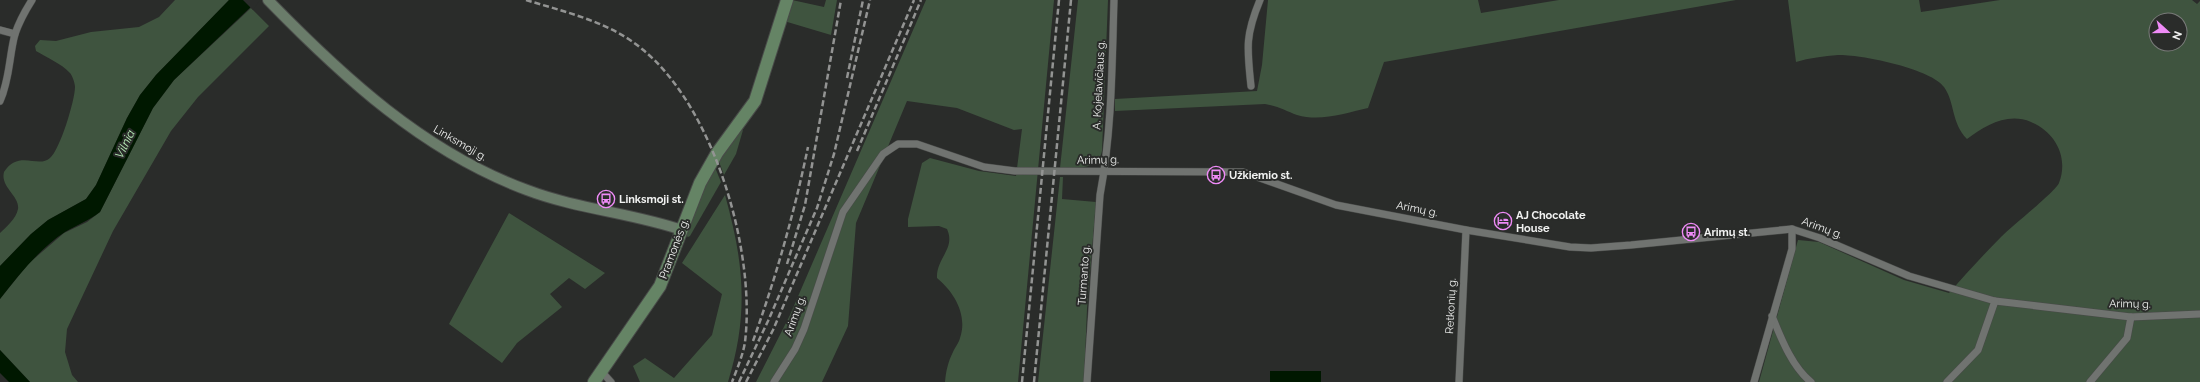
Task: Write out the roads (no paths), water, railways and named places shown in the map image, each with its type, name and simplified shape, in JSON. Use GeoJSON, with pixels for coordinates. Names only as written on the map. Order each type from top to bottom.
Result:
{"type":"FeatureCollection","features":[{"type":"Feature","properties":{"kind":"main road","name":"Linksmoji g."},"geometry":{"type":"LineString","coordinates":[[268,0],[326,59],[396,117],[421,135],[480,169],[528,190],[561,201],[682,230]]}},
{"type":"Feature","properties":{"kind":"main road","name":"Pramonės g."},"geometry":{"type":"LineString","coordinates":[[594,382],[660,286],[700,183],[712,161],[755,100],[787,0]]}},
{"type":"Feature","properties":{"kind":"street"},"geometry":{"type":"LineString","coordinates":[[0,101],[8,76],[15,34],[20,20],[32,0]]}},
{"type":"Feature","properties":{"kind":"street","name":"A. Kojelavičiaus g."},"geometry":{"type":"LineString","coordinates":[[1105,170],[1114,0]]}},
{"type":"Feature","properties":{"kind":"street"},"geometry":{"type":"LineString","coordinates":[[1251,86],[1247,43],[1252,18],[1260,0]]}},
{"type":"Feature","properties":{"kind":"street"},"geometry":{"type":"LineString","coordinates":[[0,30],[15,34]]}},
{"type":"Feature","properties":{"kind":"street","name":"Arimų g."},"geometry":{"type":"LineString","coordinates":[[774,382],[795,349],[804,329],[843,212],[883,154],[890,148],[908,143],[918,144],[984,167],[1015,171],[1105,170],[1244,172],[1336,205],[1547,244],[1591,248],[1792,229],[1820,238],[1909,276],[1995,301],[2131,317],[2200,314]]}},
{"type":"Feature","properties":{"kind":"street","name":"Turmanto g."},"geometry":{"type":"LineString","coordinates":[[1087,382],[1100,195],[1105,170]]}},
{"type":"Feature","properties":{"kind":"street"},"geometry":{"type":"LineString","coordinates":[[1754,382],[1792,249],[1792,229]]}},
{"type":"Feature","properties":{"kind":"street","name":"Retkonių g."},"geometry":{"type":"LineString","coordinates":[[1459,382],[1466,230]]}},
{"type":"Feature","properties":{"kind":"street"},"geometry":{"type":"LineString","coordinates":[[1947,382],[1978,350],[1995,301]]}},
{"type":"Feature","properties":{"kind":"street"},"geometry":{"type":"LineString","coordinates":[[1772,316],[1781,339],[1804,377],[1811,382]]}},
{"type":"Feature","properties":{"kind":"street"},"geometry":{"type":"LineString","coordinates":[[2090,382],[2126,338],[2131,317]]}},
{"type":"Feature","properties":{"kind":"street"},"geometry":{"type":"LineString","coordinates":[[601,371],[611,382]]}},
{"type":"Feature","properties":{"kind":"water","name":"Vilnia"},"geometry":{"type":"Polygon","coordinates":[[[229,0],[258,0],[174,80],[153,108],[100,212],[65,232],[47,246],[30,263],[0,299],[0,266],[31,234],[48,220],[86,199],[96,185],[127,118],[140,95],[156,75],[229,0]]]}},
{"type":"Feature","properties":{"kind":"water"},"geometry":{"type":"Polygon","coordinates":[[[0,350],[30,382],[9,382],[0,373],[0,350]]]}},
{"type":"Feature","properties":{"kind":"water"},"geometry":{"type":"Polygon","coordinates":[[[1270,371],[1321,371],[1321,382],[1270,382],[1270,371]]]}},
{"type":"Feature","properties":{"kind":"railway"},"geometry":{"type":"LineString","coordinates":[[526,0],[587,19],[602,25],[629,40],[642,49],[668,75],[690,106],[709,143],[725,183],[736,225],[744,266],[747,306],[745,342],[732,382]]}},
{"type":"Feature","properties":{"kind":"railway"},"geometry":{"type":"LineString","coordinates":[[787,264],[805,205],[841,0]]}},
{"type":"Feature","properties":{"kind":"railway"},"geometry":{"type":"LineString","coordinates":[[847,78],[863,0]]}},
{"type":"Feature","properties":{"kind":"railway"},"geometry":{"type":"LineString","coordinates":[[739,382],[768,321],[817,208],[834,154],[870,0]]}},
{"type":"Feature","properties":{"kind":"railway"},"geometry":{"type":"LineString","coordinates":[[746,382],[773,330],[914,0]]}},
{"type":"Feature","properties":{"kind":"railway"},"geometry":{"type":"LineString","coordinates":[[857,151],[921,0]]}},
{"type":"Feature","properties":{"kind":"railway"},"geometry":{"type":"LineString","coordinates":[[1022,382],[1059,0]]}},
{"type":"Feature","properties":{"kind":"railway"},"geometry":{"type":"LineString","coordinates":[[1034,382],[1071,0]]}},
{"type":"Feature","properties":{"kind":"railway"},"geometry":{"type":"LineString","coordinates":[[753,341],[784,245],[797,197],[808,147]]}},
{"type":"Feature","properties":{"kind":"place","name":"Užkiemio st."},"geometry":{"type":"Point","coordinates":[1216,175]}},
{"type":"Feature","properties":{"kind":"place","name":"Linksmoji st."},"geometry":{"type":"Point","coordinates":[606,199]}},
{"type":"Feature","properties":{"kind":"place","name":"AJ Chocolate House"},"geometry":{"type":"Point","coordinates":[1503,221]}},
{"type":"Feature","properties":{"kind":"place","name":"Arimų st."},"geometry":{"type":"Point","coordinates":[1691,232]}}]}
